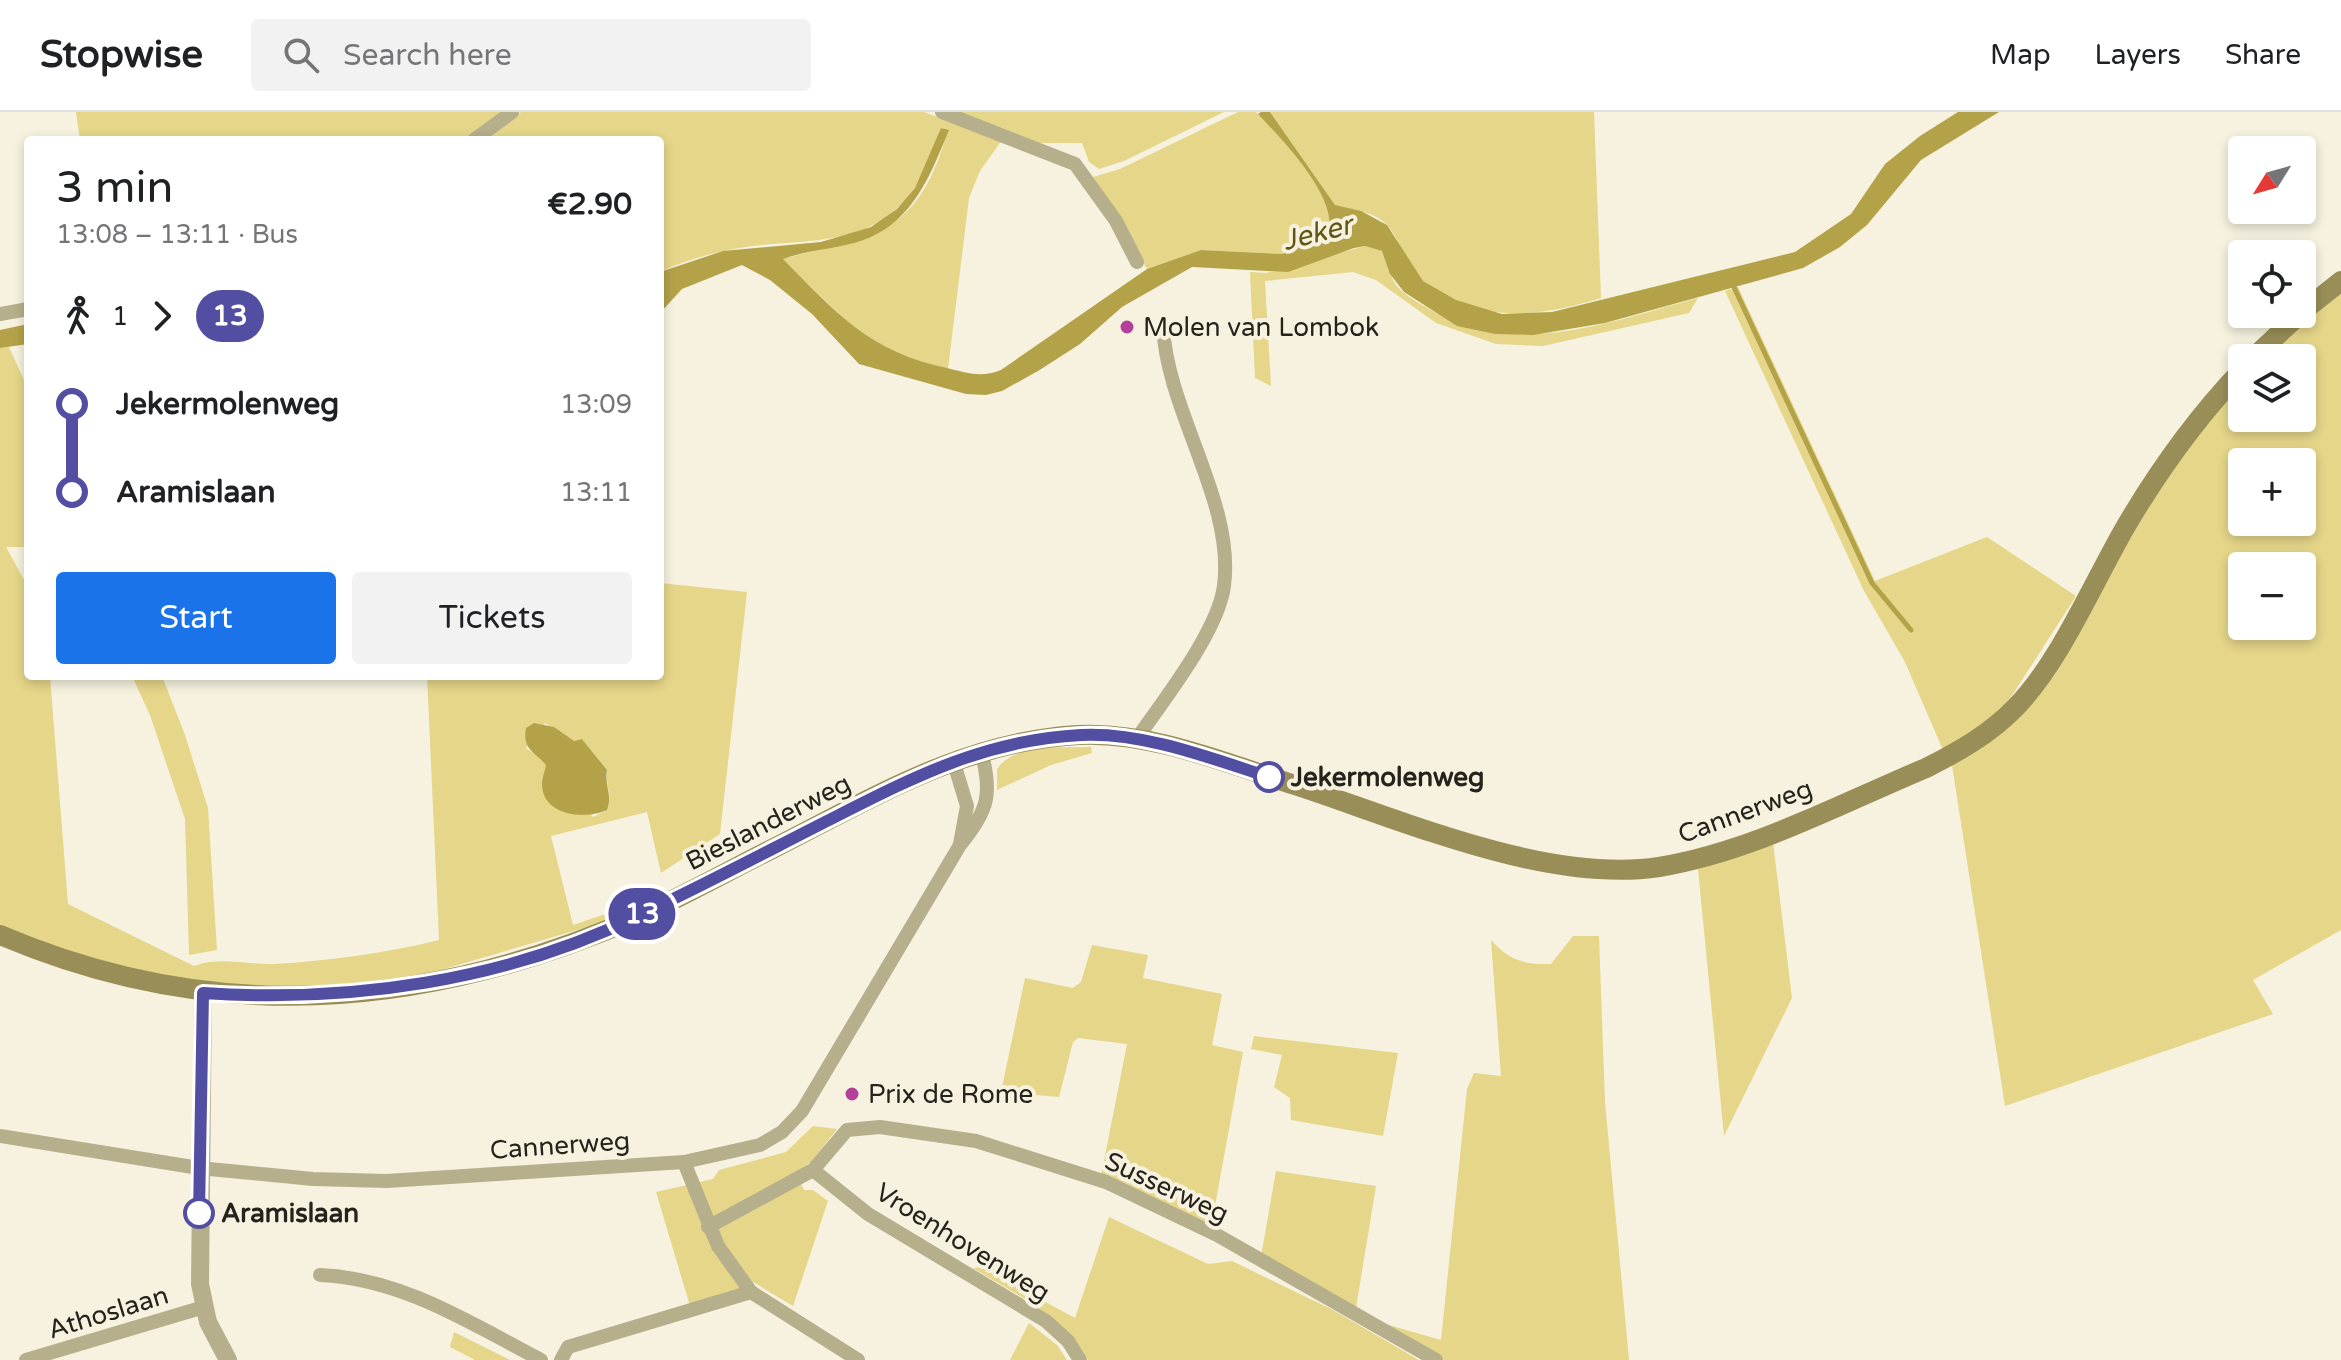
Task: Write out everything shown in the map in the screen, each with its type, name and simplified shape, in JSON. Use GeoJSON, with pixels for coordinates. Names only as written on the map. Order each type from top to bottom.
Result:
{"type":"FeatureCollection","features":[{"type":"Feature","properties":{"kind":"main road"},"geometry":{"type":"LineString","coordinates":[[2316,301],[2341,281]]}},
{"type":"Feature","properties":{"kind":"main road"},"geometry":{"type":"LineString","coordinates":[[2268,344],[2285,328]]}},
{"type":"Feature","properties":{"kind":"main road","name":"Cannerweg"},"geometry":{"type":"LineString","coordinates":[[953,760],[1016,742],[1084,735],[1136,740],[1221,762],[1490,848],[1554,864],[1637,869],[1730,849],[1926,768],[1960,750],[2005,718],[2048,663],[2128,522],[2168,461],[2228,386]]}},
{"type":"Feature","properties":{"kind":"main road","name":"Bieslanderweg"},"geometry":{"type":"LineString","coordinates":[[0,935],[117,977],[203,993],[282,996],[370,991],[471,974],[541,953],[635,918],[953,760]]}},
{"type":"Feature","properties":{"kind":"street"},"geometry":{"type":"LineString","coordinates":[[479,136],[512,112]]}},
{"type":"Feature","properties":{"kind":"street"},"geometry":{"type":"LineString","coordinates":[[942,112],[1075,164],[1116,221],[1137,262]]}},
{"type":"Feature","properties":{"kind":"street"},"geometry":{"type":"LineString","coordinates":[[0,314],[24,310]]}},
{"type":"Feature","properties":{"kind":"street"},"geometry":{"type":"LineString","coordinates":[[1136,740],[1211,624],[1224,587],[1224,545],[1168,368],[1163,326]]}},
{"type":"Feature","properties":{"kind":"street","name":"Cannerweg"},"geometry":{"type":"LineString","coordinates":[[0,1136],[199,1168],[313,1179],[387,1181],[684,1162],[760,1145],[795,1120],[831,1066],[960,845],[979,822],[987,799],[981,751]]}},
{"type":"Feature","properties":{"kind":"street","name":"Cannerweg"},"geometry":{"type":"LineString","coordinates":[[953,760],[967,806],[960,845]]}},
{"type":"Feature","properties":{"kind":"street"},"geometry":{"type":"LineString","coordinates":[[203,993],[200,1284],[214,1337],[228,1360]]}},
{"type":"Feature","properties":{"kind":"street","name":"Susserweg"},"geometry":{"type":"LineString","coordinates":[[813,1170],[843,1133],[853,1128],[898,1129],[976,1141],[1106,1182],[1217,1235],[1436,1360]]}},
{"type":"Feature","properties":{"kind":"street"},"geometry":{"type":"LineString","coordinates":[[684,1162],[708,1227],[730,1266],[751,1292],[858,1360]]}},
{"type":"Feature","properties":{"kind":"street"},"geometry":{"type":"LineString","coordinates":[[708,1227],[813,1170]]}},
{"type":"Feature","properties":{"kind":"street","name":"Vroenhovenweg"},"geometry":{"type":"LineString","coordinates":[[813,1170],[868,1214],[1046,1321],[1068,1341],[1080,1360]]}},
{"type":"Feature","properties":{"kind":"street"},"geometry":{"type":"LineString","coordinates":[[320,1275],[345,1276],[425,1299],[541,1360]]}},
{"type":"Feature","properties":{"kind":"street"},"geometry":{"type":"LineString","coordinates":[[561,1360],[568,1347],[751,1292]]}},
{"type":"Feature","properties":{"kind":"street","name":"Athoslaan"},"geometry":{"type":"LineString","coordinates":[[26,1360],[204,1307]]}},
{"type":"Feature","properties":{"kind":"shaded area"},"geometry":{"type":"Polygon","coordinates":[[[76,112],[502,112],[471,136],[79,136],[76,112]]]}},
{"type":"Feature","properties":{"kind":"shaded area"},"geometry":{"type":"Polygon","coordinates":[[[521,112],[924,112],[1002,140],[980,171],[969,198],[948,369],[897,352],[856,328],[782,259],[843,244],[889,225],[907,211],[923,192],[948,130],[941,128],[919,182],[900,206],[868,227],[832,238],[729,250],[664,270],[664,136],[488,136],[521,112]]]}},
{"type":"Feature","properties":{"kind":"shaded area"},"geometry":{"type":"Polygon","coordinates":[[[951,112],[1224,112],[1124,161],[1099,169],[1089,162],[1082,143],[1036,143],[951,112]]]}},
{"type":"Feature","properties":{"kind":"shaded area"},"geometry":{"type":"Polygon","coordinates":[[[1238,112],[1256,112],[1305,167],[1324,200],[1329,216],[1329,232],[1282,254],[1201,250],[1147,269],[1093,177],[1120,169],[1238,112]]]}},
{"type":"Feature","properties":{"kind":"shaded area"},"geometry":{"type":"Polygon","coordinates":[[[1270,112],[1594,112],[1601,298],[1555,310],[1509,313],[1465,305],[1443,295],[1417,275],[1381,219],[1335,205],[1270,112]]]}},
{"type":"Feature","properties":{"kind":"shaded area"},"geometry":{"type":"Polygon","coordinates":[[[1270,112],[1335,205],[1361,211],[1387,225],[1423,281],[1456,300],[1502,314],[1552,312],[1795,252],[1851,214],[1885,164],[1920,136],[1958,112],[1999,112],[1921,160],[1867,225],[1840,247],[1803,268],[1605,323],[1533,335],[1495,334],[1457,326],[1404,292],[1390,274],[1382,251],[1365,246],[1288,272],[1192,267],[1122,307],[1080,344],[1038,371],[1002,391],[986,395],[966,394],[859,364],[812,314],[770,280],[742,265],[682,289],[664,309],[664,271],[723,251],[821,242],[871,227],[897,209],[915,188],[941,128],[949,130],[934,166],[915,199],[890,226],[854,243],[783,259],[856,328],[896,352],[968,373],[987,374],[1001,370],[1147,269],[1201,250],[1282,254],[1329,232],[1329,217],[1316,185],[1293,153],[1258,114],[1270,112]]]}},
{"type":"Feature","properties":{"kind":"shaded area"},"geometry":{"type":"Polygon","coordinates":[[[1365,246],[1382,251],[1396,285],[1412,299],[1463,325],[1496,332],[1529,334],[1563,331],[1632,317],[1698,298],[1689,313],[1543,346],[1496,344],[1436,323],[1376,280],[1353,272],[1265,281],[1271,386],[1255,378],[1250,272],[1266,273],[1365,246]]]}},
{"type":"Feature","properties":{"kind":"shaded area"},"geometry":{"type":"Polygon","coordinates":[[[1738,287],[1875,581],[1987,537],[2076,596],[2002,711],[1943,750],[1905,662],[1864,591],[1725,291],[1738,287]]]}},
{"type":"Feature","properties":{"kind":"shaded area"},"geometry":{"type":"Polygon","coordinates":[[[2341,292],[2341,930],[2253,980],[2273,1014],[2005,1106],[1952,765],[1986,742],[2021,704],[2079,621],[2167,479],[2228,395],[2228,432],[2316,432],[2316,344],[2280,344],[2298,328],[2316,328],[2316,313],[2341,292]]]}},
{"type":"Feature","properties":{"kind":"shaded area"},"geometry":{"type":"Polygon","coordinates":[[[24,325],[24,345],[0,348],[0,330],[24,325]]]}},
{"type":"Feature","properties":{"kind":"shaded area"},"geometry":{"type":"Polygon","coordinates":[[[9,347],[24,380],[24,547],[6,547],[24,580],[24,680],[50,680],[68,904],[194,966],[213,962],[274,964],[315,961],[378,953],[439,940],[427,680],[664,680],[664,583],[747,592],[720,834],[661,873],[647,812],[551,836],[573,925],[614,911],[611,920],[441,970],[366,986],[298,991],[147,977],[0,927],[0,348],[9,347]],[[545,723],[526,748],[538,756],[593,817],[607,810],[609,805],[607,770],[582,739],[574,741],[545,723]]]}},
{"type":"Feature","properties":{"kind":"shaded area"},"geometry":{"type":"Polygon","coordinates":[[[134,680],[164,680],[208,808],[217,950],[189,955],[185,819],[150,715],[134,680]]]}},
{"type":"Feature","properties":{"kind":"shaded area"},"geometry":{"type":"Polygon","coordinates":[[[534,723],[554,727],[574,741],[582,739],[607,770],[607,810],[577,815],[549,803],[542,784],[546,765],[526,741],[526,728],[534,723]]]}},
{"type":"Feature","properties":{"kind":"shaded area"},"geometry":{"type":"Polygon","coordinates":[[[1091,747],[1092,753],[1051,765],[997,790],[997,769],[1015,755],[1040,749],[1091,747]]]}},
{"type":"Feature","properties":{"kind":"shaded area"},"geometry":{"type":"Polygon","coordinates":[[[1773,842],[1792,998],[1724,1136],[1698,869],[1773,842]]]}},
{"type":"Feature","properties":{"kind":"shaded area"},"geometry":{"type":"Polygon","coordinates":[[[1573,936],[1599,936],[1605,1102],[1629,1360],[1444,1360],[1382,1323],[1441,1340],[1467,1089],[1474,1073],[1501,1076],[1491,940],[1518,960],[1551,964],[1573,936]]]}},
{"type":"Feature","properties":{"kind":"shaded area"},"geometry":{"type":"Polygon","coordinates":[[[1092,945],[1148,955],[1143,978],[1222,994],[1212,1045],[1243,1052],[1211,1228],[1101,1176],[1127,1044],[1078,1038],[1073,1042],[1059,1097],[1001,1092],[1025,978],[1073,988],[1081,982],[1092,945]]]}},
{"type":"Feature","properties":{"kind":"shaded area"},"geometry":{"type":"Polygon","coordinates":[[[1254,1036],[1398,1053],[1383,1136],[1291,1120],[1290,1098],[1274,1087],[1282,1055],[1251,1049],[1254,1036]]]}},
{"type":"Feature","properties":{"kind":"shaded area"},"geometry":{"type":"Polygon","coordinates":[[[813,1126],[837,1129],[812,1161],[796,1173],[804,1190],[813,1190],[828,1201],[793,1306],[753,1282],[744,1290],[690,1306],[656,1192],[713,1179],[719,1170],[786,1152],[813,1126]]]}},
{"type":"Feature","properties":{"kind":"shaded area"},"geometry":{"type":"Polygon","coordinates":[[[1276,1171],[1376,1186],[1356,1308],[1261,1256],[1276,1171]]]}},
{"type":"Feature","properties":{"kind":"shaded area"},"geometry":{"type":"Polygon","coordinates":[[[1109,1217],[1208,1264],[1232,1261],[1333,1310],[1419,1360],[1088,1360],[1066,1330],[1052,1318],[973,1268],[981,1267],[1075,1318],[1109,1217]]]}},
{"type":"Feature","properties":{"kind":"shaded area"},"geometry":{"type":"Polygon","coordinates":[[[1029,1323],[1057,1345],[1067,1360],[1010,1360],[1029,1323]]]}},
{"type":"Feature","properties":{"kind":"shaded area"},"geometry":{"type":"Polygon","coordinates":[[[454,1332],[510,1360],[475,1360],[450,1347],[454,1332]]]}},
{"type":"Feature","properties":{"kind":"waterway"},"geometry":{"type":"LineString","coordinates":[[1733,285],[1872,583],[1911,630]]}},
{"type":"Feature","properties":{"kind":"bus line","name":"13"},"geometry":{"type":"LineString","coordinates":[[199,1213],[205,1051],[203,993],[318,996],[370,991],[471,974],[541,953],[635,918],[935,766],[1016,742],[1049,737],[1110,736],[1136,740],[1269,777]]}},
{"type":"Feature","properties":{"kind":"place","name":"Molen van Lombok"},"geometry":{"type":"Point","coordinates":[1127,327]}},
{"type":"Feature","properties":{"kind":"place","name":"Jekermolenweg"},"geometry":{"type":"Point","coordinates":[1269,777]}},
{"type":"Feature","properties":{"kind":"place","name":"Prix de Rome"},"geometry":{"type":"Point","coordinates":[852,1094]}},
{"type":"Feature","properties":{"kind":"place","name":"Aramislaan"},"geometry":{"type":"Point","coordinates":[199,1213]}},
{"type":"Feature","properties":{"kind":"water label","name":"Jeker"},"geometry":{"type":"Point","coordinates":[1317,232]}}]}
